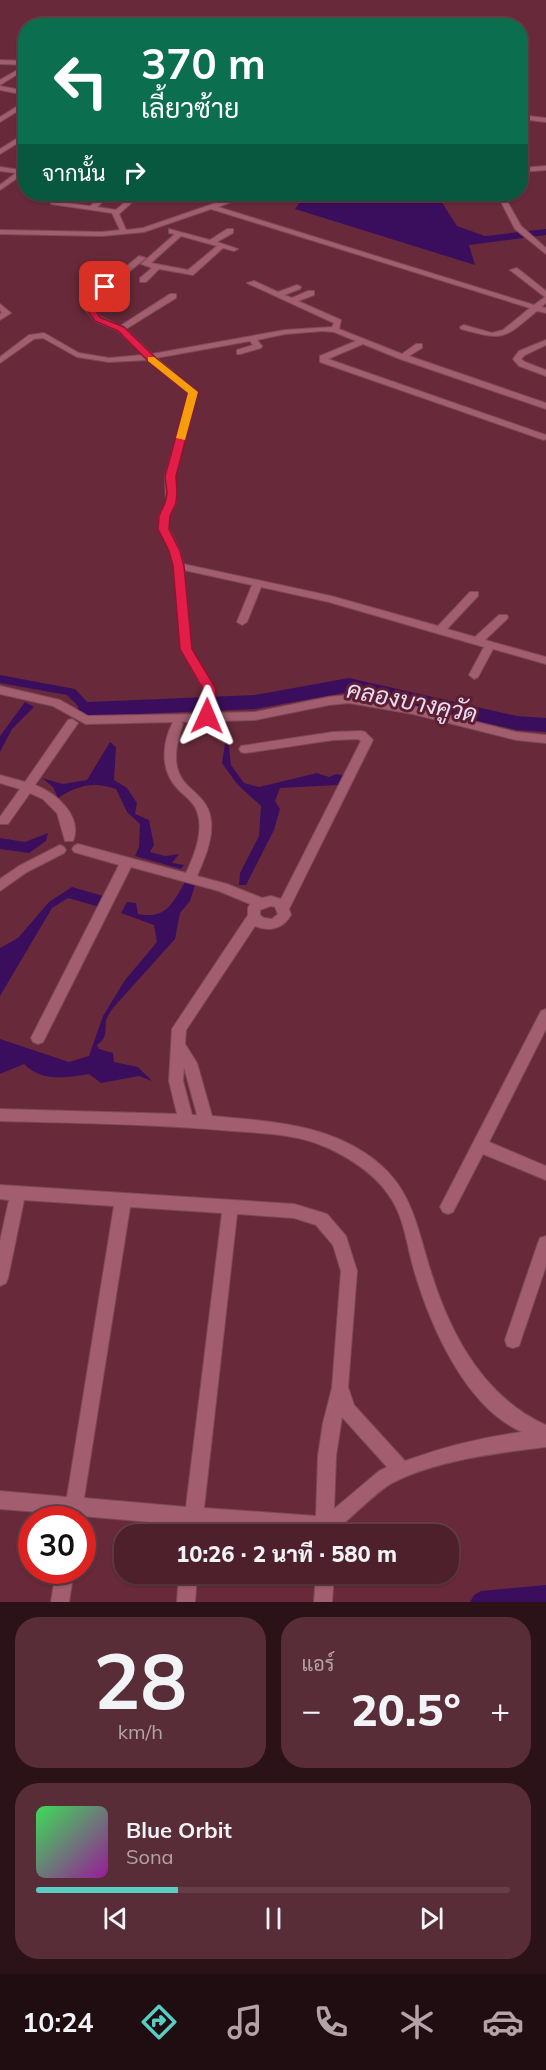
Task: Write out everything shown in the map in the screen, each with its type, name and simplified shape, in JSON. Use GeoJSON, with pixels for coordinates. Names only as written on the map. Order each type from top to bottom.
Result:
{"type":"FeatureCollection","features":[{"type":"Feature","properties":{"kind":"street"},"geometry":{"type":"LineString","coordinates":[[0,62],[18,64]]}},
{"type":"Feature","properties":{"kind":"street"},"geometry":{"type":"LineString","coordinates":[[1,88],[18,72]]}},
{"type":"Feature","properties":{"kind":"street"},"geometry":{"type":"LineString","coordinates":[[1,88],[18,91]]}},
{"type":"Feature","properties":{"kind":"street"},"geometry":{"type":"LineString","coordinates":[[0,120],[18,108]]}},
{"type":"Feature","properties":{"kind":"street"},"geometry":{"type":"LineString","coordinates":[[528,118],[546,120]]}},
{"type":"Feature","properties":{"kind":"street"},"geometry":{"type":"LineString","coordinates":[[0,152],[18,140]]}},
{"type":"Feature","properties":{"kind":"street"},"geometry":{"type":"LineString","coordinates":[[528,169],[546,168]]}},
{"type":"Feature","properties":{"kind":"street"},"geometry":{"type":"LineString","coordinates":[[0,169],[18,171]]}},
{"type":"Feature","properties":{"kind":"street"},"geometry":{"type":"LineString","coordinates":[[0,188],[18,175]]}},
{"type":"Feature","properties":{"kind":"street"},"geometry":{"type":"LineString","coordinates":[[55,201],[53,203],[117,216]]}},
{"type":"Feature","properties":{"kind":"street"},"geometry":{"type":"LineString","coordinates":[[91,209],[100,201]]}},
{"type":"Feature","properties":{"kind":"street"},"geometry":{"type":"LineString","coordinates":[[117,216],[131,201]]}},
{"type":"Feature","properties":{"kind":"street"},"geometry":{"type":"LineString","coordinates":[[0,232],[86,234],[124,232],[157,227],[228,201]]}},
{"type":"Feature","properties":{"kind":"street"},"geometry":{"type":"LineString","coordinates":[[504,201],[518,227],[546,252]]}},
{"type":"Feature","properties":{"kind":"street"},"geometry":{"type":"LineString","coordinates":[[212,207],[546,311]]}},
{"type":"Feature","properties":{"kind":"street"},"geometry":{"type":"LineString","coordinates":[[117,216],[124,232]]}},
{"type":"Feature","properties":{"kind":"street"},"geometry":{"type":"LineString","coordinates":[[157,227],[219,247],[234,249]]}},
{"type":"Feature","properties":{"kind":"street"},"geometry":{"type":"LineString","coordinates":[[210,243],[230,231]]}},
{"type":"Feature","properties":{"kind":"street"},"geometry":{"type":"LineString","coordinates":[[180,233],[144,263],[190,273],[219,247]]}},
{"type":"Feature","properties":{"kind":"street"},"geometry":{"type":"LineString","coordinates":[[142,258],[85,303],[98,320],[121,329],[147,358],[193,392],[171,476],[171,503],[164,521],[164,529],[175,551],[179,566],[186,649],[209,689],[207,713]]}},
{"type":"Feature","properties":{"kind":"street"},"geometry":{"type":"LineString","coordinates":[[142,280],[157,267]]}},
{"type":"Feature","properties":{"kind":"street"},"geometry":{"type":"LineString","coordinates":[[464,327],[496,335],[506,332],[546,297],[514,270]]}},
{"type":"Feature","properties":{"kind":"street"},"geometry":{"type":"LineString","coordinates":[[251,282],[338,322],[335,330]]}},
{"type":"Feature","properties":{"kind":"street"},"geometry":{"type":"LineString","coordinates":[[278,295],[297,287]]}},
{"type":"Feature","properties":{"kind":"street"},"geometry":{"type":"LineString","coordinates":[[292,301],[311,293]]}},
{"type":"Feature","properties":{"kind":"street"},"geometry":{"type":"LineString","coordinates":[[121,329],[173,296]]}},
{"type":"Feature","properties":{"kind":"street"},"geometry":{"type":"LineString","coordinates":[[0,306],[7,313],[0,318]]}},
{"type":"Feature","properties":{"kind":"street"},"geometry":{"type":"LineString","coordinates":[[0,361],[38,335],[44,335],[77,355],[110,360],[147,358],[285,332],[335,330],[403,357],[546,406]]}},
{"type":"Feature","properties":{"kind":"street"},"geometry":{"type":"LineString","coordinates":[[240,352],[258,346],[253,339]]}},
{"type":"Feature","properties":{"kind":"street"},"geometry":{"type":"LineString","coordinates":[[363,341],[323,357],[323,360],[544,437]]}},
{"type":"Feature","properties":{"kind":"street"},"geometry":{"type":"LineString","coordinates":[[546,342],[522,353],[517,359],[522,364],[546,373]]}},
{"type":"Feature","properties":{"kind":"street"},"geometry":{"type":"LineString","coordinates":[[403,357],[419,346]]}},
{"type":"Feature","properties":{"kind":"street"},"geometry":{"type":"LineString","coordinates":[[179,566],[331,599],[546,661]]}},
{"type":"Feature","properties":{"kind":"street"},"geometry":{"type":"LineString","coordinates":[[242,622],[257,584]]}},
{"type":"Feature","properties":{"kind":"street"},"geometry":{"type":"LineString","coordinates":[[440,630],[474,594]]}},
{"type":"Feature","properties":{"kind":"street"},"geometry":{"type":"LineString","coordinates":[[477,641],[503,617]]}},
{"type":"Feature","properties":{"kind":"street"},"geometry":{"type":"LineString","coordinates":[[474,675],[490,645]]}},
{"type":"Feature","properties":{"kind":"street"},"geometry":{"type":"LineString","coordinates":[[0,690],[56,703],[86,720],[207,713],[255,716],[349,699],[413,710],[516,736],[546,740]]}},
{"type":"Feature","properties":{"kind":"street"},"geometry":{"type":"LineString","coordinates":[[4,821],[26,786],[72,723]]}},
{"type":"Feature","properties":{"kind":"street"},"geometry":{"type":"LineString","coordinates":[[177,724],[171,740],[171,768],[178,783],[200,803],[204,819],[205,833],[193,871]]}},
{"type":"Feature","properties":{"kind":"street"},"geometry":{"type":"LineString","coordinates":[[245,749],[333,736],[361,735],[367,740],[283,907]]}},
{"type":"Feature","properties":{"kind":"street"},"geometry":{"type":"LineString","coordinates":[[0,779],[38,789],[51,797],[68,819],[69,838]]}},
{"type":"Feature","properties":{"kind":"street"},"geometry":{"type":"LineString","coordinates":[[69,838],[80,843],[78,849]]}},
{"type":"Feature","properties":{"kind":"street"},"geometry":{"type":"LineString","coordinates":[[60,850],[61,842],[69,838]]}},
{"type":"Feature","properties":{"kind":"street"},"geometry":{"type":"LineString","coordinates":[[0,886],[23,869],[60,850],[70,853],[78,849],[127,862],[193,871],[261,903],[276,902],[283,907],[285,915],[275,924],[265,924],[254,916]]}},
{"type":"Feature","properties":{"kind":"street"},"geometry":{"type":"LineString","coordinates":[[38,1038],[127,862]]}},
{"type":"Feature","properties":{"kind":"street"},"geometry":{"type":"LineString","coordinates":[[186,1119],[176,1081],[179,1029],[254,916],[254,908],[261,903]]}},
{"type":"Feature","properties":{"kind":"street"},"geometry":{"type":"LineString","coordinates":[[448,1207],[546,1015]]}},
{"type":"Feature","properties":{"kind":"street"},"geometry":{"type":"LineString","coordinates":[[178,1046],[190,1063],[206,1122]]}},
{"type":"Feature","properties":{"kind":"street"},"geometry":{"type":"LineString","coordinates":[[0,1115],[186,1119],[304,1132],[341,1147],[370,1164],[387,1180],[403,1205],[423,1273],[442,1321],[479,1384],[505,1412],[546,1436]]}},
{"type":"Feature","properties":{"kind":"street"},"geometry":{"type":"LineString","coordinates":[[479,1145],[546,1173]]}},
{"type":"Feature","properties":{"kind":"street"},"geometry":{"type":"LineString","coordinates":[[0,1192],[294,1211],[321,1219],[340,1240],[349,1271],[340,1388],[333,1413],[324,1478],[328,1524]]}},
{"type":"Feature","properties":{"kind":"street"},"geometry":{"type":"LineString","coordinates":[[0,1278],[18,1193]]}},
{"type":"Feature","properties":{"kind":"street"},"geometry":{"type":"LineString","coordinates":[[74,1506],[123,1200]]}},
{"type":"Feature","properties":{"kind":"street"},"geometry":{"type":"LineString","coordinates":[[193,1524],[230,1207]]}},
{"type":"Feature","properties":{"kind":"street"},"geometry":{"type":"LineString","coordinates":[[513,1340],[546,1243]]}},
{"type":"Feature","properties":{"kind":"street"},"geometry":{"type":"LineString","coordinates":[[340,1388],[347,1410],[402,1470]]}},
{"type":"Feature","properties":{"kind":"street"},"geometry":{"type":"LineString","coordinates":[[332,1524],[385,1477],[488,1445],[546,1436]]}},
{"type":"Feature","properties":{"kind":"street"},"geometry":{"type":"LineString","coordinates":[[0,1500],[36,1506]]}},
{"type":"Feature","properties":{"kind":"street"},"geometry":{"type":"LineString","coordinates":[[96,1515],[176,1524]]}},
{"type":"Feature","properties":{"kind":"street"},"geometry":{"type":"LineString","coordinates":[[60,1602],[63,1584]]}},
{"type":"Feature","properties":{"kind":"street"},"geometry":{"type":"LineString","coordinates":[[186,1602],[187,1584]]}},
{"type":"Feature","properties":{"kind":"street"},"geometry":{"type":"LineString","coordinates":[[323,1602],[324,1584]]}},
{"type":"Feature","properties":{"kind":"shaded area"},"geometry":{"type":"Polygon","coordinates":[[[301,201],[441,201],[457,226],[485,236],[546,229],[546,235],[469,245],[475,265],[295,209],[301,201]]]}},
{"type":"Feature","properties":{"kind":"shaded area"},"geometry":{"type":"Polygon","coordinates":[[[25,702],[34,707],[12,729],[0,752],[0,736],[25,702]]]}},
{"type":"Feature","properties":{"kind":"shaded area"},"geometry":{"type":"Polygon","coordinates":[[[227,731],[231,765],[244,783],[259,787],[317,773],[329,777],[336,774],[343,775],[338,785],[280,788],[275,801],[280,809],[274,830],[246,885],[239,885],[240,873],[259,836],[261,806],[237,784],[222,763],[227,731]]]}},
{"type":"Feature","properties":{"kind":"shaded area"},"geometry":{"type":"Polygon","coordinates":[[[110,742],[116,747],[114,780],[127,788],[137,803],[135,814],[149,820],[154,845],[150,852],[165,856],[179,854],[172,863],[184,865],[181,869],[135,856],[139,847],[140,824],[127,812],[116,789],[100,785],[79,787],[58,798],[53,787],[42,778],[63,784],[87,780],[110,742]]]}},
{"type":"Feature","properties":{"kind":"shaded area"},"geometry":{"type":"Polygon","coordinates":[[[48,833],[46,841],[29,853],[0,849],[0,838],[25,842],[48,833]]]}},
{"type":"Feature","properties":{"kind":"shaded area"},"geometry":{"type":"Polygon","coordinates":[[[187,879],[196,882],[190,901],[180,913],[175,939],[113,1008],[107,1019],[104,1038],[97,1045],[99,1049],[113,1053],[114,1062],[138,1067],[152,1081],[139,1076],[101,1083],[89,1074],[72,1077],[46,1076],[38,1074],[24,1064],[0,1074],[0,1039],[69,1062],[89,1056],[103,1016],[125,980],[157,942],[154,925],[121,913],[127,902],[136,903],[138,914],[156,914],[168,907],[187,879]]]}},
{"type":"Feature","properties":{"kind":"shaded area"},"geometry":{"type":"Polygon","coordinates":[[[72,887],[103,896],[100,907],[68,898],[52,908],[0,996],[0,948],[18,938],[49,902],[72,887]]]}},
{"type":"Feature","properties":{"kind":"waterway","name":"คลองบางคูวัด"},"geometry":{"type":"LineString","coordinates":[[0,679],[71,692],[88,709]]}},
{"type":"Feature","properties":{"kind":"waterway","name":"คลองบางคูวัด"},"geometry":{"type":"LineString","coordinates":[[88,709],[255,702],[349,685],[517,723],[546,725]]}},
{"type":"Feature","properties":{"kind":"waterway"},"geometry":{"type":"LineString","coordinates":[[481,1602],[546,1596]]}},
{"type":"Feature","properties":{"kind":"slow traffic"},"geometry":{"type":"LineString","coordinates":[[151,359],[193,392],[181,438]]}},
{"type":"Feature","properties":{"kind":"route"},"geometry":{"type":"LineString","coordinates":[[105,287],[85,303],[90,311],[98,320],[121,329],[155,362],[193,392],[171,476],[171,503],[164,516],[164,529],[175,551],[179,566],[186,649],[209,689],[207,716]]}}]}
